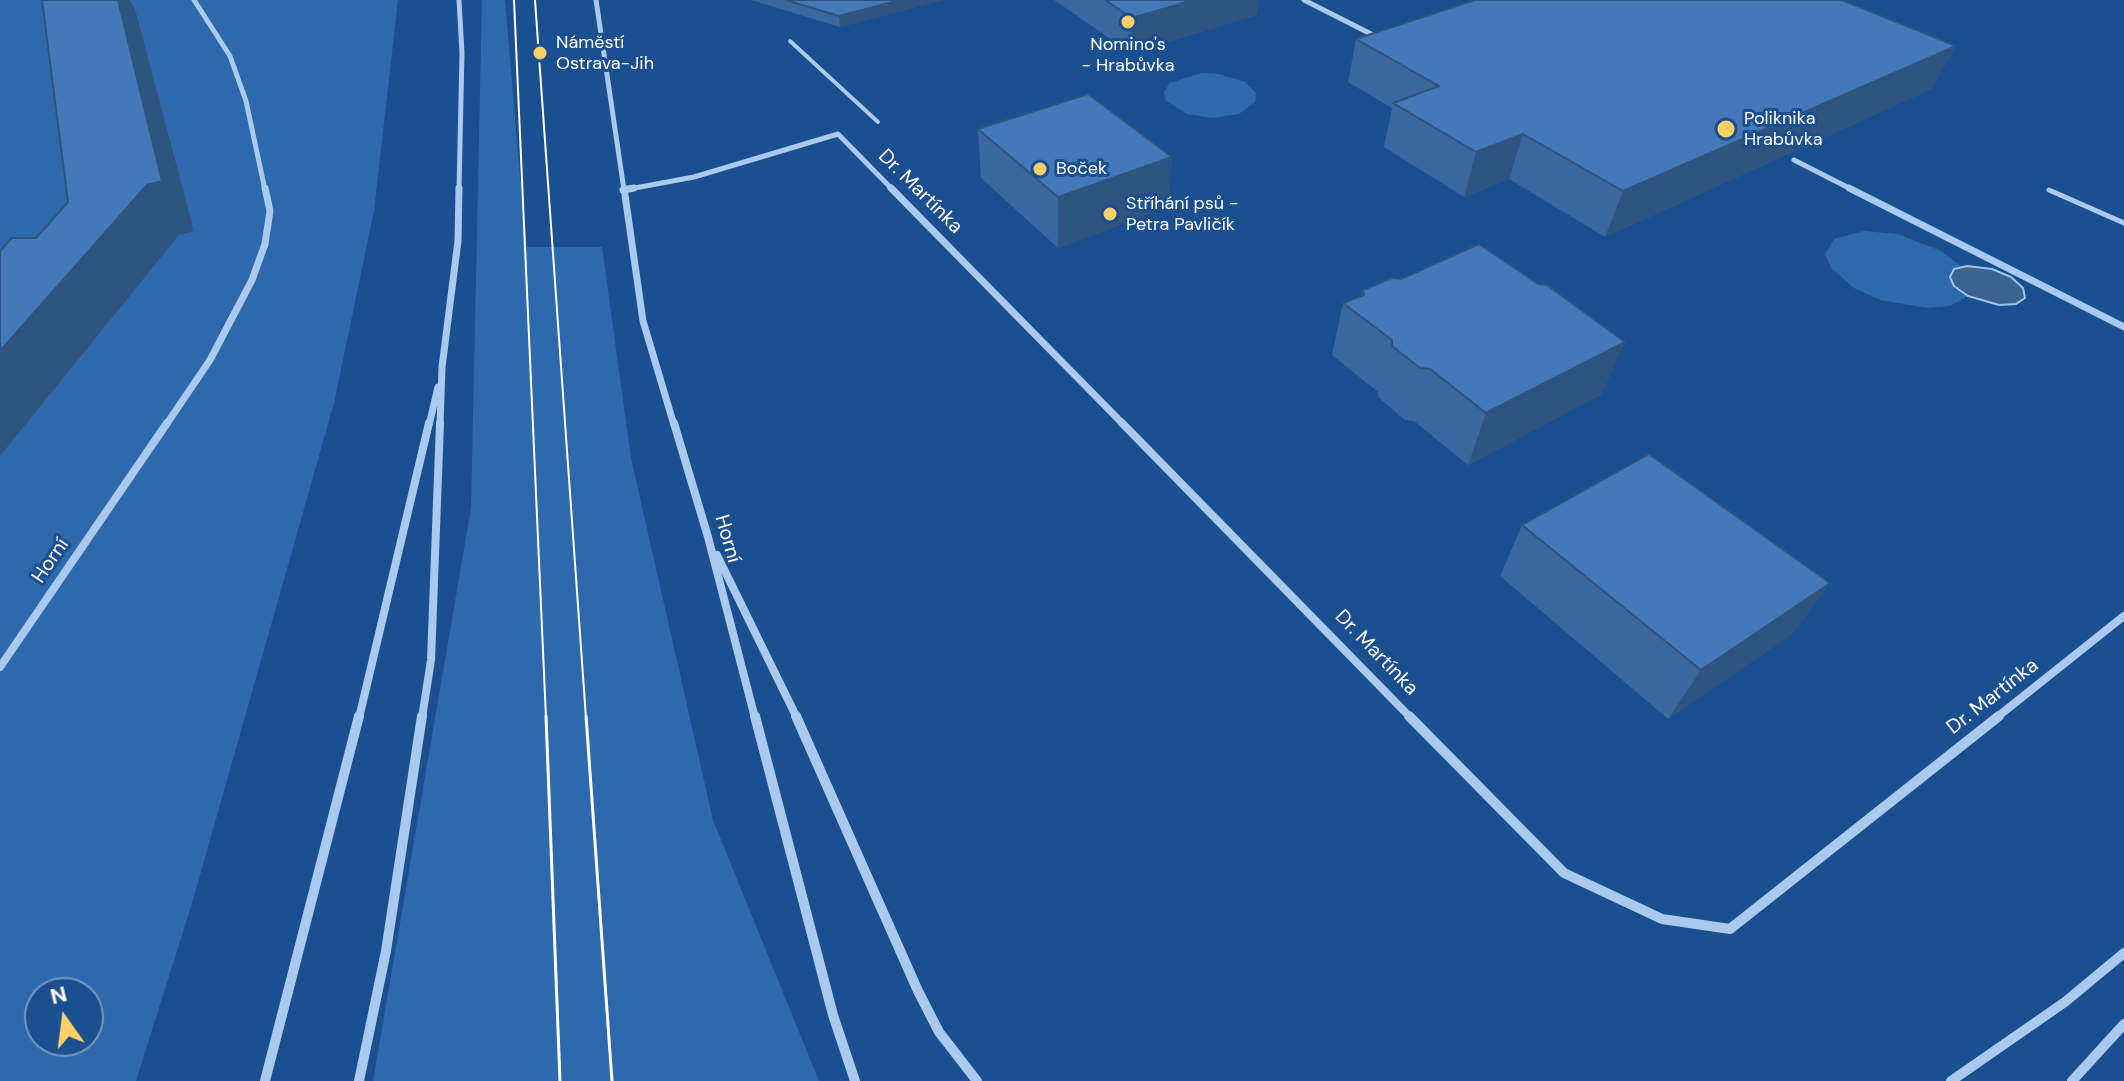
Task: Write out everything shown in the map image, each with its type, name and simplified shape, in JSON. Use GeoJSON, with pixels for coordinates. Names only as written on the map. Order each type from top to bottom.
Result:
{"type":"FeatureCollection","features":[{"type":"Feature","properties":{"kind":"street","name":"Horní"},"geometry":{"type":"LineString","coordinates":[[0,667],[210,360],[252,280],[265,244],[270,211],[246,101],[230,56],[194,0]]}},
{"type":"Feature","properties":{"kind":"street"},"geometry":{"type":"LineString","coordinates":[[359,1081],[386,951],[431,660],[442,367],[458,241],[462,53],[459,0]]}},
{"type":"Feature","properties":{"kind":"street","name":"Horní"},"geometry":{"type":"LineString","coordinates":[[596,0],[643,321],[708,537],[833,1015],[855,1081]]}},
{"type":"Feature","properties":{"kind":"street"},"geometry":{"type":"LineString","coordinates":[[1304,0],[1374,38],[1389,33]]}},
{"type":"Feature","properties":{"kind":"street","name":"Dr. Martínka"},"geometry":{"type":"LineString","coordinates":[[623,190],[694,177],[838,134],[1564,873],[1662,919],[1730,929],[2124,616]]}},
{"type":"Feature","properties":{"kind":"street"},"geometry":{"type":"LineString","coordinates":[[1794,160],[2124,327]]}},
{"type":"Feature","properties":{"kind":"street"},"geometry":{"type":"LineString","coordinates":[[265,1081],[370,675],[442,367]]}},
{"type":"Feature","properties":{"kind":"street"},"geometry":{"type":"LineString","coordinates":[[708,537],[817,759],[918,991],[939,1032],[977,1081]]}},
{"type":"Feature","properties":{"kind":"street"},"geometry":{"type":"LineString","coordinates":[[1951,1081],[2065,1002],[2124,953]]}},
{"type":"Feature","properties":{"kind":"street"},"geometry":{"type":"LineString","coordinates":[[2072,1081],[2124,1024]]}},
{"type":"Feature","properties":{"kind":"lane"},"geometry":{"type":"LineString","coordinates":[[790,41],[878,122]]}},
{"type":"Feature","properties":{"kind":"lane"},"geometry":{"type":"LineString","coordinates":[[2049,190],[2124,223]]}},
{"type":"Feature","properties":{"kind":"shaded area"},"geometry":{"type":"Polygon","coordinates":[[[0,0],[398,0],[374,211],[334,403],[193,900],[136,1081],[0,1081],[0,0]]]}},
{"type":"Feature","properties":{"kind":"shaded area"},"geometry":{"type":"Polygon","coordinates":[[[482,0],[505,0],[526,247],[602,247],[631,458],[713,820],[819,1081],[373,1081],[471,508],[482,0]]]}},
{"type":"Feature","properties":{"kind":"shaded area"},"geometry":{"type":"Polygon","coordinates":[[[1201,73],[1219,74],[1245,82],[1256,93],[1255,102],[1239,114],[1212,118],[1187,114],[1166,101],[1164,92],[1170,83],[1201,73]]]}},
{"type":"Feature","properties":{"kind":"shaded area"},"geometry":{"type":"Polygon","coordinates":[[[1864,231],[1897,234],[1939,250],[1961,266],[1951,271],[1954,286],[1968,296],[1950,306],[1927,308],[1880,300],[1854,288],[1831,268],[1825,254],[1834,239],[1864,231]]]}},
{"type":"Feature","properties":{"kind":"shaded area"},"geometry":{"type":"Polygon","coordinates":[[[1967,266],[1992,269],[2011,277],[2023,288],[2025,298],[2016,304],[1999,305],[1968,296],[1954,286],[1950,277],[1954,269],[1967,266]]]}},
{"type":"Feature","properties":{"kind":"building"},"geometry":{"type":"Polygon","coordinates":[[[42,0],[118,0],[162,181],[147,185],[0,351],[0,251],[12,238],[36,238],[68,202],[42,0]]]}},
{"type":"Feature","properties":{"kind":"building"},"geometry":{"type":"Polygon","coordinates":[[[786,0],[900,0],[839,16],[786,0]]]}},
{"type":"Feature","properties":{"kind":"building"},"geometry":{"type":"Polygon","coordinates":[[[1105,0],[1193,0],[1132,18],[1105,0]]]}},
{"type":"Feature","properties":{"kind":"building"},"geometry":{"type":"Polygon","coordinates":[[[1475,0],[1842,0],[1956,46],[1623,191],[1523,134],[1476,152],[1393,103],[1439,86],[1356,39],[1475,0]]]}},
{"type":"Feature","properties":{"kind":"building"},"geometry":{"type":"Polygon","coordinates":[[[1088,94],[1172,157],[1058,197],[978,129],[1088,94]]]}},
{"type":"Feature","properties":{"kind":"building"},"geometry":{"type":"Polygon","coordinates":[[[1479,244],[1538,284],[1547,285],[1625,342],[1486,413],[1430,369],[1420,368],[1392,346],[1392,340],[1343,303],[1364,295],[1363,290],[1392,278],[1401,279],[1479,244]]]}},
{"type":"Feature","properties":{"kind":"building"},"geometry":{"type":"Polygon","coordinates":[[[1649,454],[1830,583],[1701,670],[1522,525],[1649,454]]]}},
{"type":"Feature","properties":{"kind":"tram line"},"geometry":{"type":"LineString","coordinates":[[514,0],[546,718]]}},
{"type":"Feature","properties":{"kind":"tram line"},"geometry":{"type":"LineString","coordinates":[[535,0],[586,718]]}},
{"type":"Feature","properties":{"kind":"tram line"},"geometry":{"type":"LineString","coordinates":[[546,716],[560,1081]]}},
{"type":"Feature","properties":{"kind":"tram line"},"geometry":{"type":"LineString","coordinates":[[586,716],[612,1081]]}},
{"type":"Feature","properties":{"kind":"place","name":"Nomino's - Hrabůvka"},"geometry":{"type":"Point","coordinates":[1128,22]}},
{"type":"Feature","properties":{"kind":"place","name":"Náměstí Ostrava-Jih"},"geometry":{"type":"Point","coordinates":[540,53]}},
{"type":"Feature","properties":{"kind":"place","name":"Poliknika Hrabůvka"},"geometry":{"type":"Point","coordinates":[1726,129]}},
{"type":"Feature","properties":{"kind":"place","name":"Boček"},"geometry":{"type":"Point","coordinates":[1040,169]}},
{"type":"Feature","properties":{"kind":"place","name":"Stříhání psů - Petra Pavličík"},"geometry":{"type":"Point","coordinates":[1110,214]}}]}
